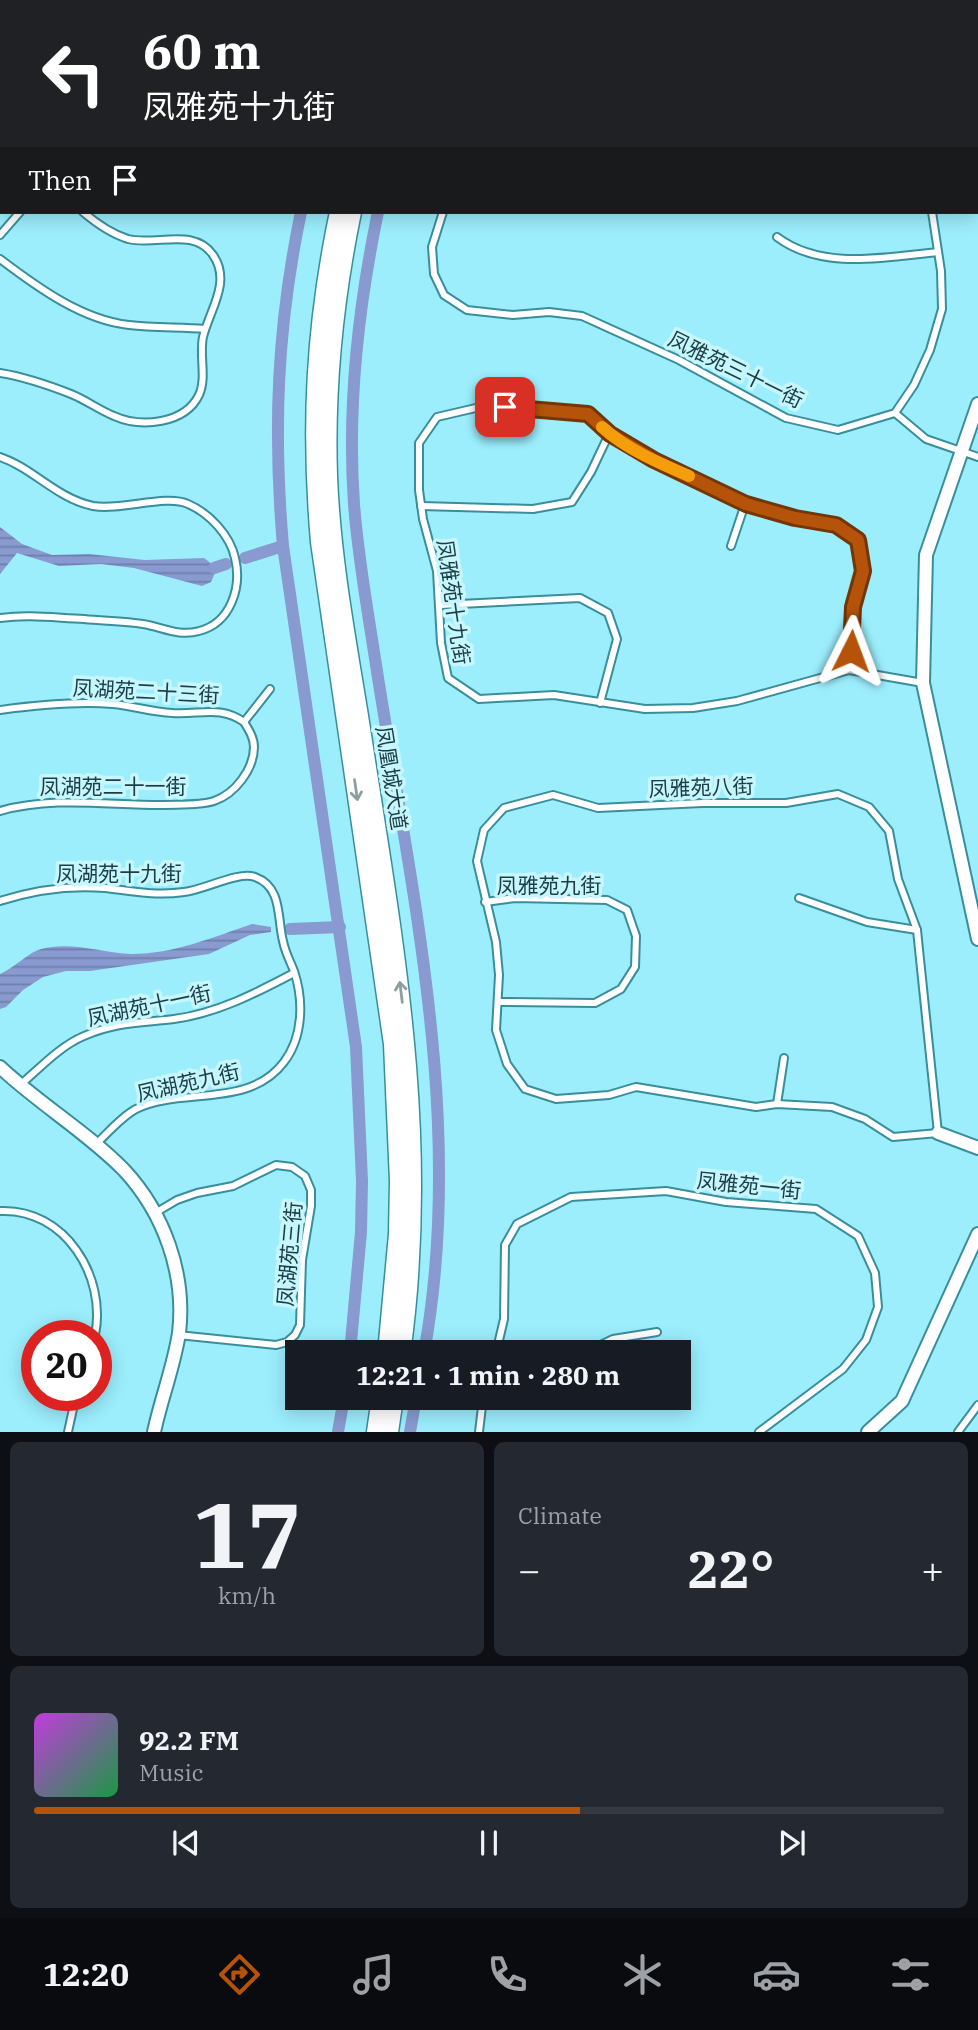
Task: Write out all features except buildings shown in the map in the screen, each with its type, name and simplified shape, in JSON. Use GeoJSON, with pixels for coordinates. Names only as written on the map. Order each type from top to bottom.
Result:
{"type":"FeatureCollection","features":[{"type":"Feature","properties":{"kind":"main road","name":"凤凰城大道"},"geometry":{"type":"LineString","coordinates":[[339,214],[321,316],[316,367],[316,497],[321,556],[393,1044],[399,1138],[399,1195],[388,1340]]}},
{"type":"Feature","properties":{"kind":"main road","name":"凤凰城大道"},"geometry":{"type":"LineString","coordinates":[[352,214],[333,328],[328,395],[328,476],[340,597],[396,954],[411,1095],[411,1241],[402,1340]]}},
{"type":"Feature","properties":{"kind":"main road"},"geometry":{"type":"LineString","coordinates":[[376,1432],[379,1410]]}},
{"type":"Feature","properties":{"kind":"main road"},"geometry":{"type":"LineString","coordinates":[[388,1432],[392,1410]]}},
{"type":"Feature","properties":{"kind":"street"},"geometry":{"type":"LineString","coordinates":[[978,404],[926,555],[923,682],[978,939]]}},
{"type":"Feature","properties":{"kind":"street"},"geometry":{"type":"LineString","coordinates":[[0,1067],[95,1145],[134,1182],[155,1213],[169,1246],[180,1299],[178,1335],[154,1432]]}},
{"type":"Feature","properties":{"kind":"street"},"geometry":{"type":"LineString","coordinates":[[938,1133],[978,1148]]}},
{"type":"Feature","properties":{"kind":"street"},"geometry":{"type":"LineString","coordinates":[[868,1432],[902,1402],[978,1234]]}},
{"type":"Feature","properties":{"kind":"lane"},"geometry":{"type":"LineString","coordinates":[[0,235],[18,214]]}},
{"type":"Feature","properties":{"kind":"lane"},"geometry":{"type":"LineString","coordinates":[[0,373],[43,383],[75,396],[116,418],[136,422],[157,422],[176,416],[191,407],[201,392],[202,339],[220,286],[214,256],[199,243],[182,238],[144,241],[127,239],[86,214]]}},
{"type":"Feature","properties":{"kind":"lane","name":"凤雅苑三十一街"},"geometry":{"type":"LineString","coordinates":[[442,214],[432,247],[435,274],[444,295],[467,310],[513,315],[549,312],[582,316],[679,360],[786,418],[838,430],[895,413]]}},
{"type":"Feature","properties":{"kind":"lane"},"geometry":{"type":"LineString","coordinates":[[932,214],[941,271],[942,309],[930,350],[914,385],[895,413],[926,439],[978,457]]}},
{"type":"Feature","properties":{"kind":"lane"},"geometry":{"type":"LineString","coordinates":[[777,237],[792,248],[846,260],[938,252]]}},
{"type":"Feature","properties":{"kind":"lane"},"geometry":{"type":"LineString","coordinates":[[0,259],[80,310],[105,320],[129,325],[205,329]]}},
{"type":"Feature","properties":{"kind":"lane","name":"凤雅苑十九街"},"geometry":{"type":"LineString","coordinates":[[480,407],[588,414],[610,434],[654,460],[746,504],[795,518],[836,525],[858,540],[863,571],[853,607],[849,670],[737,701],[693,708],[645,709],[554,695],[479,699],[448,678],[441,643],[437,571],[421,506],[419,443],[437,417],[480,407]]}},
{"type":"Feature","properties":{"kind":"lane"},"geometry":{"type":"LineString","coordinates":[[421,506],[533,509],[572,502],[610,434]]}},
{"type":"Feature","properties":{"kind":"lane"},"geometry":{"type":"LineString","coordinates":[[0,457],[47,486],[83,503],[124,507],[185,502],[215,522],[235,556],[237,581],[227,613],[202,631],[185,634],[142,624],[26,615],[0,618]]}},
{"type":"Feature","properties":{"kind":"lane"},"geometry":{"type":"LineString","coordinates":[[731,546],[746,504]]}},
{"type":"Feature","properties":{"kind":"lane"},"geometry":{"type":"LineString","coordinates":[[440,605],[580,598],[608,613],[617,639],[600,703]]}},
{"type":"Feature","properties":{"kind":"lane"},"geometry":{"type":"LineString","coordinates":[[849,670],[923,682]]}},
{"type":"Feature","properties":{"kind":"lane","name":"凤湖苑二十三街"},"geometry":{"type":"LineString","coordinates":[[0,710],[61,703],[112,704],[186,714],[219,711],[233,714],[244,723],[270,689]]}},
{"type":"Feature","properties":{"kind":"lane","name":"凤湖苑二十一街"},"geometry":{"type":"LineString","coordinates":[[0,811],[38,802],[145,805],[214,801],[230,792],[243,779],[251,761],[254,748],[251,734],[244,723]]}},
{"type":"Feature","properties":{"kind":"lane","name":"凤雅苑八街"},"geometry":{"type":"LineString","coordinates":[[485,902],[477,861],[484,830],[504,808],[553,795],[598,808],[702,803],[786,803],[838,794],[869,807],[889,831],[898,879],[917,930],[938,1133]]}},
{"type":"Feature","properties":{"kind":"lane","name":"凤湖苑十九街"},"geometry":{"type":"LineString","coordinates":[[0,901],[46,890],[75,887],[171,894],[209,887],[241,876],[255,877],[267,884],[275,895],[283,941],[294,973]]}},
{"type":"Feature","properties":{"kind":"lane","name":"凤雅苑九街"},"geometry":{"type":"LineString","coordinates":[[498,1002],[595,1003],[621,989],[635,967],[636,936],[627,910],[607,900],[515,898],[485,902],[496,942],[496,1030],[507,1064],[525,1089],[556,1099],[609,1095],[636,1087],[757,1107],[777,1104],[832,1107],[865,1119],[893,1137],[938,1133]]}},
{"type":"Feature","properties":{"kind":"lane"},"geometry":{"type":"LineString","coordinates":[[799,898],[867,922],[917,930]]}},
{"type":"Feature","properties":{"kind":"lane","name":"凤湖苑十一街"},"geometry":{"type":"LineString","coordinates":[[20,1086],[58,1052],[82,1036],[132,1021],[175,1018],[223,1006],[254,995],[294,973]]}},
{"type":"Feature","properties":{"kind":"lane","name":"凤湖苑九街"},"geometry":{"type":"LineString","coordinates":[[95,1145],[136,1110],[166,1101],[201,1098],[250,1087],[268,1078],[288,1056],[299,1028],[300,1008],[294,973]]}},
{"type":"Feature","properties":{"kind":"lane"},"geometry":{"type":"LineString","coordinates":[[777,1104],[784,1058]]}},
{"type":"Feature","properties":{"kind":"lane","name":"凤湖苑三街"},"geometry":{"type":"LineString","coordinates":[[155,1213],[177,1200],[233,1186],[276,1165],[292,1167],[298,1171],[312,1190],[302,1259],[300,1325],[295,1335],[287,1342],[276,1345],[178,1335]]}},
{"type":"Feature","properties":{"kind":"lane","name":"凤雅苑一街"},"geometry":{"type":"LineString","coordinates":[[499,1340],[504,1320],[505,1245],[517,1224],[571,1197],[666,1191],[726,1202],[816,1209],[858,1236],[875,1273],[878,1307],[866,1340],[843,1369],[759,1432]]}},
{"type":"Feature","properties":{"kind":"lane"},"geometry":{"type":"LineString","coordinates":[[0,1211],[33,1217],[54,1228],[72,1244],[86,1263],[95,1286],[97,1320]]}},
{"type":"Feature","properties":{"kind":"lane"},"geometry":{"type":"LineString","coordinates":[[610,1340],[657,1332]]}},
{"type":"Feature","properties":{"kind":"lane"},"geometry":{"type":"LineString","coordinates":[[958,1432],[978,1405]]}},
{"type":"Feature","properties":{"kind":"lane"},"geometry":{"type":"LineString","coordinates":[[479,1432],[482,1410]]}},
{"type":"Feature","properties":{"kind":"lane"},"geometry":{"type":"LineString","coordinates":[[68,1432],[73,1411]]}},
{"type":"Feature","properties":{"kind":"water"},"geometry":{"type":"Polygon","coordinates":[[[0,527],[22,544],[52,555],[89,554],[145,560],[204,558],[212,564],[215,573],[211,582],[202,586],[134,568],[101,564],[59,566],[17,553],[0,574],[0,527]]]}},
{"type":"Feature","properties":{"kind":"water"},"geometry":{"type":"Polygon","coordinates":[[[252,924],[271,927],[271,932],[250,935],[209,954],[90,971],[66,971],[43,977],[0,1009],[0,974],[41,949],[64,946],[132,954],[147,953],[193,944],[252,924]]]}},
{"type":"Feature","properties":{"kind":"waterway"},"geometry":{"type":"LineString","coordinates":[[301,214],[282,337],[278,461],[283,546],[356,1047],[362,1181],[361,1232],[351,1340]]}},
{"type":"Feature","properties":{"kind":"waterway"},"geometry":{"type":"LineString","coordinates":[[378,214],[356,357],[352,467],[361,565],[418,921],[429,1008],[439,1181],[435,1267],[426,1340]]}},
{"type":"Feature","properties":{"kind":"waterway"},"geometry":{"type":"LineString","coordinates":[[245,558],[283,546]]}},
{"type":"Feature","properties":{"kind":"waterway"},"geometry":{"type":"LineString","coordinates":[[214,568],[226,564]]}},
{"type":"Feature","properties":{"kind":"waterway"},"geometry":{"type":"LineString","coordinates":[[290,929],[340,927]]}},
{"type":"Feature","properties":{"kind":"waterway"},"geometry":{"type":"LineString","coordinates":[[338,1432],[342,1410]]}},
{"type":"Feature","properties":{"kind":"waterway"},"geometry":{"type":"LineString","coordinates":[[410,1432],[414,1410]]}},
{"type":"Feature","properties":{"kind":"slow traffic"},"geometry":{"type":"LineString","coordinates":[[602,427],[654,460],[689,476]]}},
{"type":"Feature","properties":{"kind":"route"},"geometry":{"type":"LineString","coordinates":[[505,407],[588,414],[610,434],[654,460],[746,504],[795,518],[836,525],[858,540],[863,571],[853,607],[851,651]]}}]}
